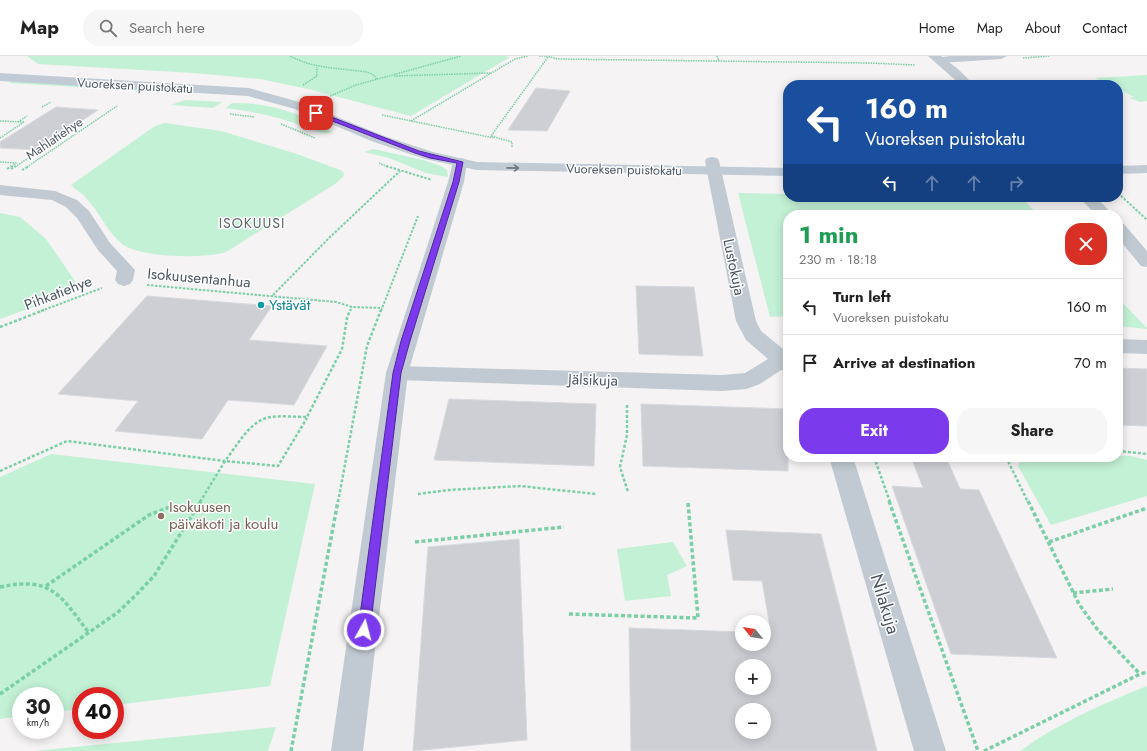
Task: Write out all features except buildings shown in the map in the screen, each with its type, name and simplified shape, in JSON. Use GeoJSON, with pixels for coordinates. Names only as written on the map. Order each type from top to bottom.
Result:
{"type":"FeatureCollection","features":[{"type":"Feature","properties":{"kind":"main road","name":"Vuoreksen puistokatu"},"geometry":{"type":"LineString","coordinates":[[0,77],[249,92],[269,99],[299,106],[417,152],[478,166],[508,168],[713,165],[783,162]]}},
{"type":"Feature","properties":{"kind":"main road","name":"Vuoreksen puistokatu"},"geometry":{"type":"LineString","coordinates":[[0,85],[269,99]]}},
{"type":"Feature","properties":{"kind":"main road","name":"Vuoreksen puistokatu"},"geometry":{"type":"LineString","coordinates":[[460,162],[480,158],[511,156],[713,165],[783,172]]}},
{"type":"Feature","properties":{"kind":"main road"},"geometry":{"type":"LineString","coordinates":[[1123,170],[1147,170]]}},
{"type":"Feature","properties":{"kind":"street"},"geometry":{"type":"LineString","coordinates":[[937,58],[1002,56]]}},
{"type":"Feature","properties":{"kind":"street"},"geometry":{"type":"LineString","coordinates":[[937,58],[962,80]]}},
{"type":"Feature","properties":{"kind":"street"},"geometry":{"type":"LineString","coordinates":[[347,751],[397,373],[456,182],[460,162]]}},
{"type":"Feature","properties":{"kind":"street","name":"Lustokuja"},"geometry":{"type":"LineString","coordinates":[[713,165],[746,321],[753,335],[783,357]]}},
{"type":"Feature","properties":{"kind":"street"},"geometry":{"type":"LineString","coordinates":[[0,190],[42,193],[56,196],[76,206],[102,244],[126,270],[124,280]]}},
{"type":"Feature","properties":{"kind":"street"},"geometry":{"type":"LineString","coordinates":[[1091,202],[1100,210]]}},
{"type":"Feature","properties":{"kind":"street"},"geometry":{"type":"LineString","coordinates":[[1123,234],[1147,262]]}},
{"type":"Feature","properties":{"kind":"street"},"geometry":{"type":"LineString","coordinates":[[1123,346],[1147,347]]}},
{"type":"Feature","properties":{"kind":"street","name":"Jälsikuja"},"geometry":{"type":"LineString","coordinates":[[397,373],[722,383],[752,379],[783,361]]}},
{"type":"Feature","properties":{"kind":"street","name":"Nilakuja"},"geometry":{"type":"LineString","coordinates":[[843,462],[930,751]]}},
{"type":"Feature","properties":{"kind":"path"},"geometry":{"type":"LineString","coordinates":[[290,56],[302,62],[317,66],[367,72],[374,75],[377,80]]}},
{"type":"Feature","properties":{"kind":"path"},"geometry":{"type":"LineString","coordinates":[[327,98],[347,88],[461,56]]}},
{"type":"Feature","properties":{"kind":"path"},"geometry":{"type":"LineString","coordinates":[[511,156],[512,142],[410,121],[515,59],[528,56]]}},
{"type":"Feature","properties":{"kind":"path"},"geometry":{"type":"LineString","coordinates":[[539,56],[558,58],[908,64]]}},
{"type":"Feature","properties":{"kind":"path"},"geometry":{"type":"LineString","coordinates":[[494,138],[491,134],[547,56]]}},
{"type":"Feature","properties":{"kind":"path"},"geometry":{"type":"LineString","coordinates":[[717,56],[719,61]]}},
{"type":"Feature","properties":{"kind":"path"},"geometry":{"type":"LineString","coordinates":[[300,88],[317,76],[317,66]]}},
{"type":"Feature","properties":{"kind":"path"},"geometry":{"type":"LineString","coordinates":[[390,76],[492,73]]}},
{"type":"Feature","properties":{"kind":"path"},"geometry":{"type":"LineString","coordinates":[[42,107],[52,101]]}},
{"type":"Feature","properties":{"kind":"path","name":"Mahlatiehye"},"geometry":{"type":"LineString","coordinates":[[19,172],[118,105]]}},
{"type":"Feature","properties":{"kind":"path"},"geometry":{"type":"LineString","coordinates":[[18,122],[27,116]]}},
{"type":"Feature","properties":{"kind":"path"},"geometry":{"type":"LineString","coordinates":[[0,121],[24,122],[0,138]]}},
{"type":"Feature","properties":{"kind":"path"},"geometry":{"type":"LineString","coordinates":[[8,171],[33,155]]}},
{"type":"Feature","properties":{"kind":"path"},"geometry":{"type":"LineString","coordinates":[[0,162],[16,163],[5,170]]}},
{"type":"Feature","properties":{"kind":"path"},"geometry":{"type":"LineString","coordinates":[[273,296],[330,238],[400,171]]}},
{"type":"Feature","properties":{"kind":"path"},"geometry":{"type":"LineString","coordinates":[[429,187],[431,180]]}},
{"type":"Feature","properties":{"kind":"path"},"geometry":{"type":"LineString","coordinates":[[1123,198],[1147,220]]}},
{"type":"Feature","properties":{"kind":"path"},"geometry":{"type":"LineString","coordinates":[[291,751],[367,346],[420,208]]}},
{"type":"Feature","properties":{"kind":"path","name":"Isokuusentanhua"},"geometry":{"type":"LineString","coordinates":[[124,280],[131,283],[336,302],[352,307],[382,308]]}},
{"type":"Feature","properties":{"kind":"path","name":"Pihkatiehye"},"geometry":{"type":"LineString","coordinates":[[0,327],[124,280]]}},
{"type":"Feature","properties":{"kind":"path"},"geometry":{"type":"LineString","coordinates":[[0,471],[67,441],[225,461],[278,466],[307,417],[342,349],[348,318],[352,307]]}},
{"type":"Feature","properties":{"kind":"path"},"geometry":{"type":"LineString","coordinates":[[627,404],[627,435],[620,466],[628,492]]}},
{"type":"Feature","properties":{"kind":"path"},"geometry":{"type":"LineString","coordinates":[[0,694],[117,613],[154,576],[225,461],[254,426],[261,420],[267,418],[307,417]]}},
{"type":"Feature","properties":{"kind":"path"},"geometry":{"type":"LineString","coordinates":[[1123,452],[1147,454]]}},
{"type":"Feature","properties":{"kind":"path"},"geometry":{"type":"LineString","coordinates":[[876,462],[978,751]]}},
{"type":"Feature","properties":{"kind":"path"},"geometry":{"type":"LineString","coordinates":[[1009,462],[1073,593],[1097,629],[1140,674]]}},
{"type":"Feature","properties":{"kind":"path"},"geometry":{"type":"LineString","coordinates":[[418,494],[449,490],[520,486],[596,494]]}},
{"type":"Feature","properties":{"kind":"path"},"geometry":{"type":"LineString","coordinates":[[569,614],[698,618],[688,503]]}},
{"type":"Feature","properties":{"kind":"path"},"geometry":{"type":"LineString","coordinates":[[46,586],[150,515],[170,507],[195,510]]}},
{"type":"Feature","properties":{"kind":"path"},"geometry":{"type":"LineString","coordinates":[[1049,542],[1147,508]]}},
{"type":"Feature","properties":{"kind":"path"},"geometry":{"type":"LineString","coordinates":[[415,542],[564,527]]}},
{"type":"Feature","properties":{"kind":"path"},"geometry":{"type":"LineString","coordinates":[[0,587],[30,583],[46,586],[56,592],[89,633]]}},
{"type":"Feature","properties":{"kind":"path"},"geometry":{"type":"LineString","coordinates":[[1073,593],[1104,591],[1114,588]]}},
{"type":"Feature","properties":{"kind":"path"},"geometry":{"type":"LineString","coordinates":[[984,751],[1140,674],[1147,672]]}},
{"type":"Feature","properties":{"kind":"green space"},"geometry":{"type":"Polygon","coordinates":[[[27,56],[510,57],[411,116],[308,89],[260,79],[194,73],[38,64],[27,56]]]}},
{"type":"Feature","properties":{"kind":"green space"},"geometry":{"type":"Polygon","coordinates":[[[1147,75],[1147,101],[1140,102],[1129,98],[1134,97],[1123,91],[1123,80],[1100,80],[1095,78],[1147,75]]]}},
{"type":"Feature","properties":{"kind":"green space"},"geometry":{"type":"Polygon","coordinates":[[[14,81],[148,89],[144,91],[9,83],[14,81]]]}},
{"type":"Feature","properties":{"kind":"green space"},"geometry":{"type":"Polygon","coordinates":[[[185,100],[222,102],[213,108],[171,105],[185,100]]]}},
{"type":"Feature","properties":{"kind":"green space"},"geometry":{"type":"Polygon","coordinates":[[[232,103],[259,104],[284,110],[309,119],[332,132],[321,133],[274,117],[226,108],[232,103]]]}},
{"type":"Feature","properties":{"kind":"green space"},"geometry":{"type":"Polygon","coordinates":[[[165,123],[221,131],[297,154],[340,170],[344,173],[343,177],[335,184],[226,252],[203,256],[172,256],[141,252],[129,248],[121,243],[111,233],[85,197],[71,185],[155,126],[165,123]]]}},
{"type":"Feature","properties":{"kind":"green space"},"geometry":{"type":"Polygon","coordinates":[[[373,149],[423,160],[441,166],[447,170],[448,177],[426,173],[389,158],[364,152],[373,149]]]}},
{"type":"Feature","properties":{"kind":"green space"},"geometry":{"type":"Polygon","coordinates":[[[738,193],[783,194],[783,202],[1026,202],[1033,210],[783,210],[783,316],[770,317],[738,193]]]}},
{"type":"Feature","properties":{"kind":"green space"},"geometry":{"type":"Polygon","coordinates":[[[0,213],[20,217],[46,239],[75,281],[74,290],[66,295],[0,319],[0,213]]]}},
{"type":"Feature","properties":{"kind":"green space"},"geometry":{"type":"Polygon","coordinates":[[[1123,303],[1147,328],[1123,327],[1123,303]]]}},
{"type":"Feature","properties":{"kind":"green space"},"geometry":{"type":"Polygon","coordinates":[[[51,454],[315,484],[270,686],[124,704],[124,687],[72,687],[72,710],[64,711],[64,687],[12,687],[12,717],[0,719],[0,477],[51,454]]]}},
{"type":"Feature","properties":{"kind":"green space"},"geometry":{"type":"Polygon","coordinates":[[[1123,456],[1131,456],[1147,460],[1147,496],[1051,525],[1018,466],[1020,462],[1123,462],[1123,456]]]}},
{"type":"Feature","properties":{"kind":"green space"},"geometry":{"type":"Polygon","coordinates":[[[673,542],[687,566],[667,575],[671,596],[625,601],[617,549],[673,542]]]}},
{"type":"Feature","properties":{"kind":"green space"},"geometry":{"type":"Polygon","coordinates":[[[1147,686],[1147,751],[1020,751],[1065,723],[1147,686]]]}},
{"type":"Feature","properties":{"kind":"green space"},"geometry":{"type":"Polygon","coordinates":[[[276,727],[268,751],[34,751],[276,727]]]}},
{"type":"Feature","properties":{"kind":"place","name":"Ystävät"},"geometry":{"type":"Point","coordinates":[261,305]}},
{"type":"Feature","properties":{"kind":"place","name":"Isokuusen päiväkoti ja koulu"},"geometry":{"type":"Point","coordinates":[161,516]}},
{"type":"Feature","properties":{"kind":"district","name":"ISOKUUSI"},"geometry":{"type":"Point","coordinates":[252,223]}},
{"type":"Feature","properties":{"kind":"route"},"geometry":{"type":"LineString","coordinates":[[316,113],[379,139],[417,152],[460,162],[456,182],[397,373],[364,630]]}}]}
